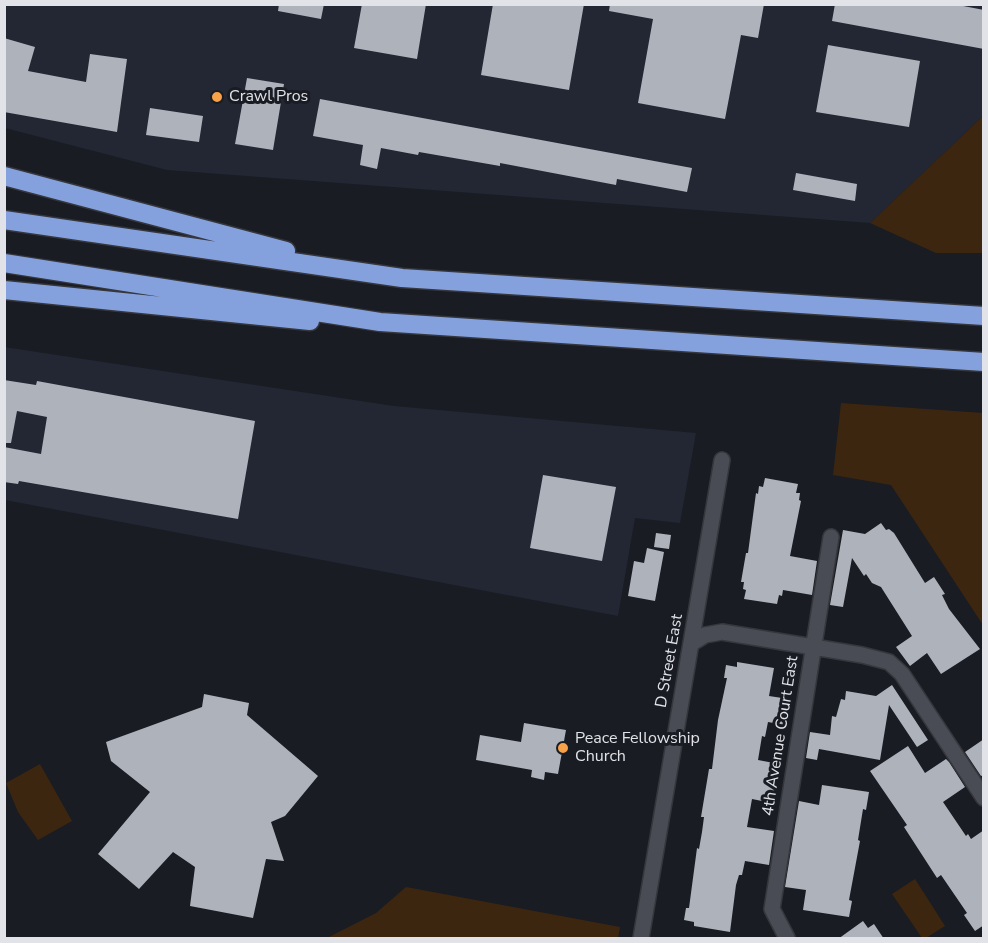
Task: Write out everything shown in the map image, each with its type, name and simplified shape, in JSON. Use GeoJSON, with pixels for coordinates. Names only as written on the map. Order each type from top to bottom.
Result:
{"type":"FeatureCollection","features":[{"type":"Feature","properties":{"kind":"highway"},"geometry":{"type":"LineString","coordinates":[[4,176],[278,249],[402,278]]}},
{"type":"Feature","properties":{"kind":"highway"},"geometry":{"type":"LineString","coordinates":[[4,220],[402,278],[984,316]]}},
{"type":"Feature","properties":{"kind":"highway"},"geometry":{"type":"LineString","coordinates":[[4,263],[380,322],[437,328]]}},
{"type":"Feature","properties":{"kind":"highway"},"geometry":{"type":"LineString","coordinates":[[4,290],[282,320],[984,362]]}},
{"type":"Feature","properties":{"kind":"street","name":"D Street East"},"geometry":{"type":"LineString","coordinates":[[641,939],[722,460]]}},
{"type":"Feature","properties":{"kind":"street","name":"4th Avenue Court East"},"geometry":{"type":"LineString","coordinates":[[786,939],[772,909],[831,537]]}},
{"type":"Feature","properties":{"kind":"street"},"geometry":{"type":"LineString","coordinates":[[692,643],[705,635],[722,632],[883,660],[903,674],[984,798]]}},
{"type":"Feature","properties":{"kind":"shaded area"},"geometry":{"type":"Polygon","coordinates":[[[4,5],[983,5],[983,116],[870,223],[167,170],[5,128],[4,5]]]}},
{"type":"Feature","properties":{"kind":"shaded area"},"geometry":{"type":"Polygon","coordinates":[[[983,116],[983,253],[936,253],[870,223],[983,116]]]}},
{"type":"Feature","properties":{"kind":"shaded area"},"geometry":{"type":"Polygon","coordinates":[[[4,347],[394,406],[696,433],[680,523],[635,518],[618,616],[5,500],[4,347]]]}},
{"type":"Feature","properties":{"kind":"shaded area"},"geometry":{"type":"Polygon","coordinates":[[[841,403],[983,413],[983,625],[891,485],[833,475],[841,403]]]}},
{"type":"Feature","properties":{"kind":"shaded area"},"geometry":{"type":"Polygon","coordinates":[[[40,764],[72,821],[38,840],[18,812],[6,783],[40,764]]]}},
{"type":"Feature","properties":{"kind":"shaded area"},"geometry":{"type":"Polygon","coordinates":[[[915,879],[945,926],[926,938],[922,938],[892,894],[915,879]]]}},
{"type":"Feature","properties":{"kind":"shaded area"},"geometry":{"type":"Polygon","coordinates":[[[406,887],[620,927],[618,938],[327,938],[376,913],[406,887]]]}},
{"type":"Feature","properties":{"kind":"building"},"geometry":{"type":"Polygon","coordinates":[[[279,4],[324,4],[321,19],[278,11],[279,4]]]}},
{"type":"Feature","properties":{"kind":"building"},"geometry":{"type":"Polygon","coordinates":[[[362,4],[426,4],[417,59],[354,48],[362,4]]]}},
{"type":"Feature","properties":{"kind":"building"},"geometry":{"type":"Polygon","coordinates":[[[493,4],[584,4],[569,90],[481,75],[493,4]]]}},
{"type":"Feature","properties":{"kind":"building"},"geometry":{"type":"Polygon","coordinates":[[[610,4],[764,4],[758,38],[741,35],[725,119],[638,103],[653,19],[609,11],[610,4]]]}},
{"type":"Feature","properties":{"kind":"building"},"geometry":{"type":"Polygon","coordinates":[[[835,4],[953,4],[984,10],[984,49],[832,21],[835,4]]]}},
{"type":"Feature","properties":{"kind":"building"},"geometry":{"type":"Polygon","coordinates":[[[4,38],[35,47],[28,71],[86,82],[90,54],[127,59],[117,132],[4,112],[4,38]]]}},
{"type":"Feature","properties":{"kind":"building"},"geometry":{"type":"Polygon","coordinates":[[[828,45],[920,61],[909,127],[816,112],[828,45]]]}},
{"type":"Feature","properties":{"kind":"building"},"geometry":{"type":"Polygon","coordinates":[[[247,78],[284,84],[273,150],[235,144],[247,78]]]}},
{"type":"Feature","properties":{"kind":"building"},"geometry":{"type":"Polygon","coordinates":[[[320,99],[692,168],[687,192],[617,179],[616,185],[500,163],[500,166],[381,148],[377,169],[360,165],[363,145],[313,136],[320,99]]]}},
{"type":"Feature","properties":{"kind":"building"},"geometry":{"type":"Polygon","coordinates":[[[150,108],[203,116],[199,142],[146,135],[150,108]]]}},
{"type":"Feature","properties":{"kind":"building"},"geometry":{"type":"Polygon","coordinates":[[[796,173],[857,184],[855,201],[793,190],[796,173]]]}},
{"type":"Feature","properties":{"kind":"building"},"geometry":{"type":"Polygon","coordinates":[[[4,380],[36,385],[37,381],[255,421],[238,519],[19,481],[18,484],[4,482],[4,447],[41,454],[47,417],[17,411],[11,443],[4,443],[4,380]]]}},
{"type":"Feature","properties":{"kind":"building"},"geometry":{"type":"Polygon","coordinates":[[[543,475],[616,487],[602,561],[530,548],[543,475]]]}},
{"type":"Feature","properties":{"kind":"building"},"geometry":{"type":"Polygon","coordinates":[[[765,478],[798,484],[796,493],[800,493],[799,500],[801,501],[790,556],[817,561],[812,595],[783,590],[777,604],[744,599],[746,590],[743,589],[744,582],[741,582],[746,553],[748,553],[756,493],[758,494],[759,486],[763,487],[765,478]]]}},
{"type":"Feature","properties":{"kind":"building"},"geometry":{"type":"Polygon","coordinates":[[[881,523],[886,530],[889,529],[894,533],[925,583],[934,577],[945,594],[942,595],[949,609],[980,649],[941,674],[927,653],[910,666],[896,647],[912,636],[881,587],[872,583],[866,574],[864,576],[852,558],[843,607],[830,605],[843,530],[865,534],[881,523]]]}},
{"type":"Feature","properties":{"kind":"building"},"geometry":{"type":"Polygon","coordinates":[[[656,533],[671,535],[669,549],[654,547],[656,533]]]}},
{"type":"Feature","properties":{"kind":"building"},"geometry":{"type":"Polygon","coordinates":[[[647,548],[664,552],[655,601],[628,596],[634,561],[644,563],[647,548]]]}},
{"type":"Feature","properties":{"kind":"building"},"geometry":{"type":"Polygon","coordinates":[[[737,662],[774,668],[769,696],[789,699],[785,725],[768,722],[765,737],[762,736],[758,760],[779,764],[772,803],[752,799],[747,827],[774,831],[769,865],[745,861],[742,875],[739,875],[736,885],[730,932],[694,926],[694,922],[684,920],[686,908],[689,908],[697,848],[699,849],[702,832],[704,817],[701,817],[709,769],[712,769],[718,720],[727,678],[724,678],[726,665],[737,667],[737,662]]]}},
{"type":"Feature","properties":{"kind":"building"},"geometry":{"type":"Polygon","coordinates":[[[892,685],[928,740],[917,747],[889,705],[880,760],[819,749],[817,760],[806,758],[810,732],[830,735],[832,716],[836,717],[841,699],[845,700],[846,691],[876,696],[892,685]]]}},
{"type":"Feature","properties":{"kind":"building"},"geometry":{"type":"Polygon","coordinates":[[[204,694],[249,703],[247,715],[318,776],[285,816],[271,822],[284,861],[266,859],[253,918],[190,906],[195,867],[173,852],[139,889],[98,854],[150,792],[111,761],[106,742],[202,707],[204,694]]]}},
{"type":"Feature","properties":{"kind":"building"},"geometry":{"type":"Polygon","coordinates":[[[524,723],[566,730],[558,774],[545,772],[544,780],[531,777],[532,770],[476,760],[480,735],[521,742],[524,723]]]}},
{"type":"Feature","properties":{"kind":"building"},"geometry":{"type":"Polygon","coordinates":[[[984,739],[984,775],[981,776],[965,752],[984,739]]]}},
{"type":"Feature","properties":{"kind":"building"},"geometry":{"type":"Polygon","coordinates":[[[908,746],[925,773],[946,759],[949,762],[965,787],[943,802],[966,836],[968,834],[971,839],[984,830],[984,925],[975,931],[964,915],[967,913],[941,875],[937,878],[904,827],[907,825],[870,771],[908,746]]]}},
{"type":"Feature","properties":{"kind":"building"},"geometry":{"type":"Polygon","coordinates":[[[822,785],[869,792],[866,810],[863,809],[858,840],[860,841],[849,900],[852,901],[849,917],[803,910],[806,890],[785,887],[799,801],[819,805],[822,785]]]}},
{"type":"Feature","properties":{"kind":"building"},"geometry":{"type":"Polygon","coordinates":[[[863,921],[868,928],[874,924],[884,939],[838,939],[863,921]]]}},
{"type":"Feature","properties":{"kind":"place","name":"Crawl Pros"},"geometry":{"type":"Point","coordinates":[217,97]}},
{"type":"Feature","properties":{"kind":"place","name":"Peace Fellowship Church"},"geometry":{"type":"Point","coordinates":[563,748]}}]}
